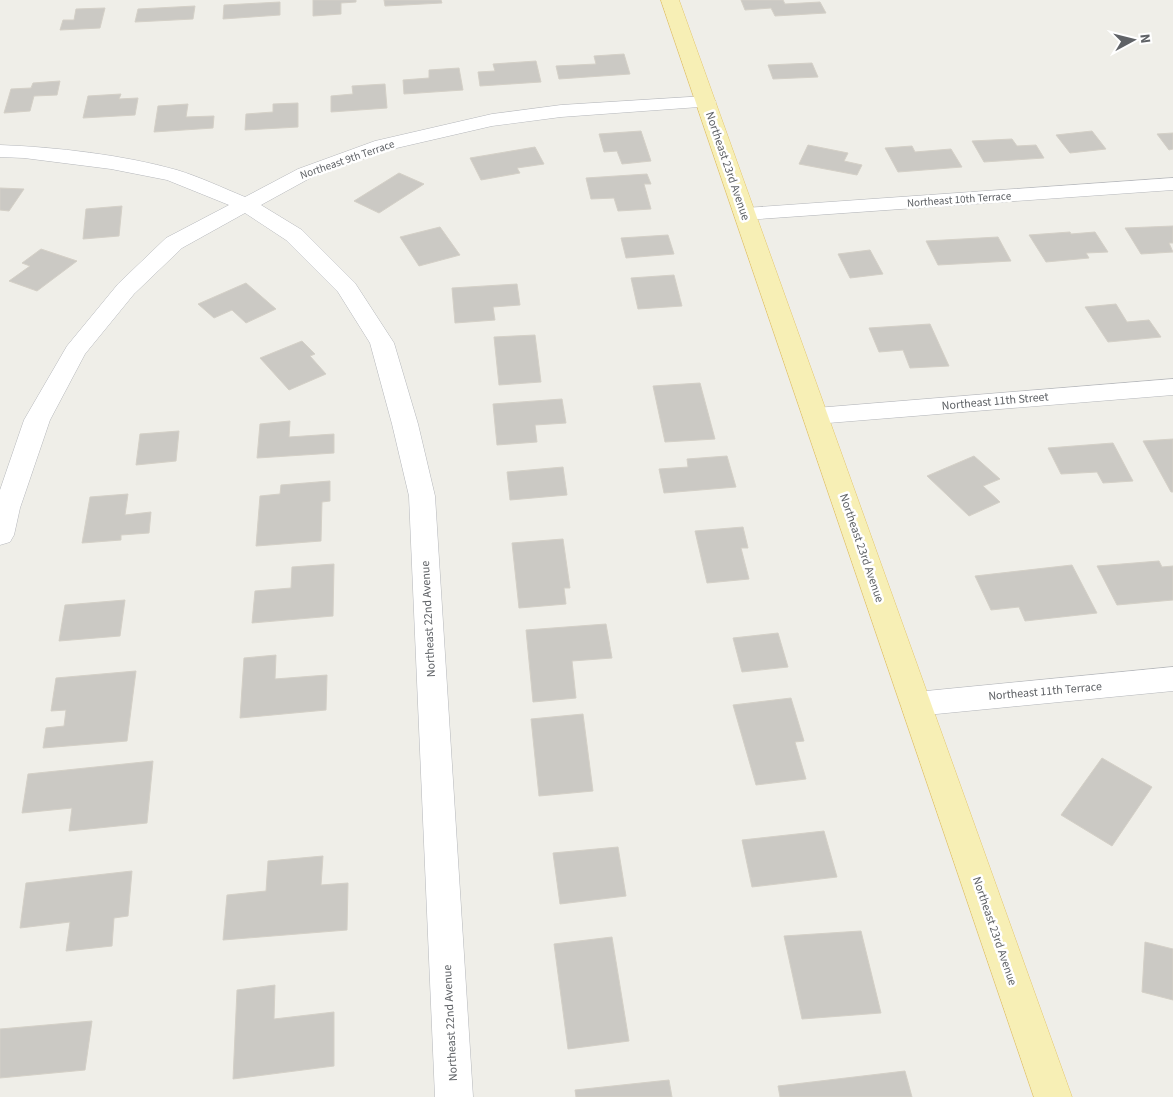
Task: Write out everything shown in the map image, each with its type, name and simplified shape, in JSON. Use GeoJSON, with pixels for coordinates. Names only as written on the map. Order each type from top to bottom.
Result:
{"type":"FeatureCollection","features":[{"type":"Feature","properties":{"kind":"main road","name":"Northeast 23rd Avenue"},"geometry":{"type":"LineString","coordinates":[[670,0],[1053,1097]]}},
{"type":"Feature","properties":{"kind":"street","name":"Northeast 9th Terrace"},"geometry":{"type":"LineString","coordinates":[[0,535],[7,508],[37,420],[74,351],[126,288],[174,243],[305,173],[382,145],[492,120],[561,111],[706,102]]}},
{"type":"Feature","properties":{"kind":"street"},"geometry":{"type":"LineString","coordinates":[[0,151],[24,152],[111,163],[172,175],[245,204]]}},
{"type":"Feature","properties":{"kind":"street","name":"Northeast 10th Terrace"},"geometry":{"type":"LineString","coordinates":[[745,214],[1173,184]]}},
{"type":"Feature","properties":{"kind":"street","name":"Northeast 22nd Avenue"},"geometry":{"type":"LineString","coordinates":[[245,204],[294,235],[347,288],[382,343],[422,496],[454,1097]]}},
{"type":"Feature","properties":{"kind":"street","name":"Northeast 11th Street"},"geometry":{"type":"LineString","coordinates":[[816,416],[1173,386]]}},
{"type":"Feature","properties":{"kind":"street","name":"Northeast 11th Terrace"},"geometry":{"type":"LineString","coordinates":[[916,704],[1173,679]]}},
{"type":"Feature","properties":{"kind":"building"},"geometry":{"type":"Polygon","coordinates":[[[313,0],[356,0],[356,2],[341,3],[341,14],[313,16],[313,0]]]}},
{"type":"Feature","properties":{"kind":"building"},"geometry":{"type":"Polygon","coordinates":[[[384,0],[441,0],[442,3],[385,6],[384,0]]]}},
{"type":"Feature","properties":{"kind":"building"},"geometry":{"type":"Polygon","coordinates":[[[741,0],[783,0],[785,4],[820,2],[826,13],[775,16],[771,8],[745,10],[741,0]]]}},
{"type":"Feature","properties":{"kind":"building"},"geometry":{"type":"Polygon","coordinates":[[[280,2],[280,15],[223,19],[224,5],[280,2]]]}},
{"type":"Feature","properties":{"kind":"building"},"geometry":{"type":"Polygon","coordinates":[[[195,6],[193,19],[135,22],[138,9],[195,6]]]}},
{"type":"Feature","properties":{"kind":"building"},"geometry":{"type":"Polygon","coordinates":[[[105,8],[100,28],[60,30],[63,20],[74,20],[76,9],[105,8]]]}},
{"type":"Feature","properties":{"kind":"building"},"geometry":{"type":"Polygon","coordinates":[[[624,54],[630,74],[559,79],[556,66],[596,64],[594,56],[624,54]]]}},
{"type":"Feature","properties":{"kind":"building"},"geometry":{"type":"Polygon","coordinates":[[[536,61],[541,82],[480,86],[478,72],[495,71],[493,64],[536,61]]]}},
{"type":"Feature","properties":{"kind":"building"},"geometry":{"type":"Polygon","coordinates":[[[812,63],[818,77],[773,79],[768,65],[812,63]]]}},
{"type":"Feature","properties":{"kind":"building"},"geometry":{"type":"Polygon","coordinates":[[[459,68],[463,90],[404,94],[403,80],[429,78],[429,70],[459,68]]]}},
{"type":"Feature","properties":{"kind":"building"},"geometry":{"type":"Polygon","coordinates":[[[60,81],[57,95],[34,96],[30,111],[4,113],[11,89],[31,88],[33,83],[60,81]]]}},
{"type":"Feature","properties":{"kind":"building"},"geometry":{"type":"Polygon","coordinates":[[[385,84],[387,108],[331,112],[331,96],[353,94],[352,86],[385,84]]]}},
{"type":"Feature","properties":{"kind":"building"},"geometry":{"type":"Polygon","coordinates":[[[121,94],[119,99],[138,98],[135,115],[83,118],[88,96],[121,94]]]}},
{"type":"Feature","properties":{"kind":"building"},"geometry":{"type":"Polygon","coordinates":[[[298,103],[298,127],[245,130],[246,114],[273,112],[273,104],[298,103]]]}},
{"type":"Feature","properties":{"kind":"building"},"geometry":{"type":"Polygon","coordinates":[[[188,104],[186,117],[214,116],[213,128],[154,132],[158,106],[188,104]]]}},
{"type":"Feature","properties":{"kind":"building"},"geometry":{"type":"Polygon","coordinates":[[[641,131],[651,161],[622,164],[617,151],[604,152],[599,134],[641,131]]]}},
{"type":"Feature","properties":{"kind":"building"},"geometry":{"type":"Polygon","coordinates":[[[1092,131],[1106,149],[1070,153],[1056,135],[1092,131]]]}},
{"type":"Feature","properties":{"kind":"building"},"geometry":{"type":"Polygon","coordinates":[[[1173,133],[1173,149],[1169,150],[1157,134],[1173,133]]]}},
{"type":"Feature","properties":{"kind":"building"},"geometry":{"type":"Polygon","coordinates":[[[1012,139],[1017,146],[1036,145],[1044,158],[984,162],[972,141],[1012,139]]]}},
{"type":"Feature","properties":{"kind":"building"},"geometry":{"type":"Polygon","coordinates":[[[808,145],[848,153],[844,161],[862,165],[857,175],[799,164],[808,145]]]}},
{"type":"Feature","properties":{"kind":"building"},"geometry":{"type":"Polygon","coordinates":[[[912,146],[915,152],[951,149],[962,167],[898,172],[885,148],[912,146]]]}},
{"type":"Feature","properties":{"kind":"building"},"geometry":{"type":"Polygon","coordinates":[[[535,147],[544,164],[517,168],[520,173],[481,180],[470,158],[535,147]]]}},
{"type":"Feature","properties":{"kind":"building"},"geometry":{"type":"Polygon","coordinates":[[[399,173],[424,184],[379,213],[354,201],[399,173]]]}},
{"type":"Feature","properties":{"kind":"building"},"geometry":{"type":"Polygon","coordinates":[[[647,174],[651,184],[644,184],[651,209],[618,211],[614,198],[591,199],[586,178],[647,174]]]}},
{"type":"Feature","properties":{"kind":"building"},"geometry":{"type":"Polygon","coordinates":[[[0,188],[24,189],[9,211],[0,210],[0,188]]]}},
{"type":"Feature","properties":{"kind":"building"},"geometry":{"type":"Polygon","coordinates":[[[122,206],[119,236],[83,239],[86,209],[122,206]]]}},
{"type":"Feature","properties":{"kind":"building"},"geometry":{"type":"Polygon","coordinates":[[[1173,226],[1173,243],[1169,243],[1173,252],[1141,254],[1125,228],[1173,226]]]}},
{"type":"Feature","properties":{"kind":"building"},"geometry":{"type":"Polygon","coordinates":[[[440,227],[460,255],[419,266],[400,237],[440,227]]]}},
{"type":"Feature","properties":{"kind":"building"},"geometry":{"type":"Polygon","coordinates":[[[1070,232],[1071,234],[1095,232],[1108,252],[1086,253],[1089,258],[1046,262],[1029,235],[1070,232]]]}},
{"type":"Feature","properties":{"kind":"building"},"geometry":{"type":"Polygon","coordinates":[[[668,235],[674,254],[626,258],[621,238],[668,235]]]}},
{"type":"Feature","properties":{"kind":"building"},"geometry":{"type":"Polygon","coordinates":[[[998,237],[1011,261],[938,265],[926,241],[998,237]]]}},
{"type":"Feature","properties":{"kind":"building"},"geometry":{"type":"Polygon","coordinates":[[[41,249],[77,261],[37,291],[9,281],[30,266],[22,263],[41,249]]]}},
{"type":"Feature","properties":{"kind":"building"},"geometry":{"type":"Polygon","coordinates":[[[870,250],[883,274],[850,278],[838,254],[870,250]]]}},
{"type":"Feature","properties":{"kind":"building"},"geometry":{"type":"Polygon","coordinates":[[[674,275],[682,306],[638,309],[631,278],[674,275]]]}},
{"type":"Feature","properties":{"kind":"building"},"geometry":{"type":"Polygon","coordinates":[[[246,283],[276,309],[246,323],[232,310],[214,318],[198,304],[246,283]]]}},
{"type":"Feature","properties":{"kind":"building"},"geometry":{"type":"Polygon","coordinates":[[[517,284],[520,305],[493,307],[495,320],[455,323],[452,288],[517,284]]]}},
{"type":"Feature","properties":{"kind":"building"},"geometry":{"type":"Polygon","coordinates":[[[1116,304],[1127,322],[1149,320],[1161,337],[1108,342],[1085,307],[1116,304]]]}},
{"type":"Feature","properties":{"kind":"building"},"geometry":{"type":"Polygon","coordinates":[[[930,324],[949,366],[910,368],[903,350],[879,352],[869,328],[930,324]]]}},
{"type":"Feature","properties":{"kind":"building"},"geometry":{"type":"Polygon","coordinates":[[[535,335],[541,382],[499,385],[494,337],[535,335]]]}},
{"type":"Feature","properties":{"kind":"building"},"geometry":{"type":"Polygon","coordinates":[[[302,341],[315,354],[310,356],[326,374],[289,390],[260,358],[302,341]]]}},
{"type":"Feature","properties":{"kind":"building"},"geometry":{"type":"Polygon","coordinates":[[[700,383],[715,439],[665,442],[653,386],[700,383]]]}},
{"type":"Feature","properties":{"kind":"building"},"geometry":{"type":"Polygon","coordinates":[[[562,399],[566,423],[535,425],[537,442],[497,445],[493,404],[562,399]]]}},
{"type":"Feature","properties":{"kind":"building"},"geometry":{"type":"Polygon","coordinates":[[[290,421],[289,437],[334,434],[334,453],[257,458],[260,424],[290,421]]]}},
{"type":"Feature","properties":{"kind":"building"},"geometry":{"type":"Polygon","coordinates":[[[179,431],[176,461],[136,465],[140,434],[179,431]]]}},
{"type":"Feature","properties":{"kind":"building"},"geometry":{"type":"Polygon","coordinates":[[[1173,439],[1173,492],[1171,492],[1143,441],[1173,439]]]}},
{"type":"Feature","properties":{"kind":"building"},"geometry":{"type":"Polygon","coordinates":[[[1113,443],[1133,481],[1103,483],[1097,472],[1061,474],[1048,448],[1113,443]]]}},
{"type":"Feature","properties":{"kind":"building"},"geometry":{"type":"Polygon","coordinates":[[[727,456],[736,487],[664,493],[659,469],[688,467],[687,459],[727,456]]]}},
{"type":"Feature","properties":{"kind":"building"},"geometry":{"type":"Polygon","coordinates":[[[974,456],[1000,479],[983,486],[1000,502],[969,516],[927,476],[974,456]]]}},
{"type":"Feature","properties":{"kind":"building"},"geometry":{"type":"Polygon","coordinates":[[[563,467],[567,495],[510,500],[507,472],[563,467]]]}},
{"type":"Feature","properties":{"kind":"building"},"geometry":{"type":"Polygon","coordinates":[[[330,481],[330,501],[322,502],[321,541],[256,546],[260,496],[280,494],[281,485],[330,481]]]}},
{"type":"Feature","properties":{"kind":"building"},"geometry":{"type":"Polygon","coordinates":[[[128,494],[125,515],[151,512],[149,533],[121,535],[121,540],[82,543],[90,497],[128,494]]]}},
{"type":"Feature","properties":{"kind":"building"},"geometry":{"type":"Polygon","coordinates":[[[743,527],[748,548],[741,548],[749,579],[707,583],[695,531],[743,527]]]}},
{"type":"Feature","properties":{"kind":"building"},"geometry":{"type":"Polygon","coordinates":[[[563,539],[570,588],[564,588],[566,604],[519,608],[512,543],[563,539]]]}},
{"type":"Feature","properties":{"kind":"building"},"geometry":{"type":"Polygon","coordinates":[[[1159,561],[1162,567],[1173,566],[1173,600],[1117,605],[1097,566],[1159,561]]]}},
{"type":"Feature","properties":{"kind":"building"},"geometry":{"type":"Polygon","coordinates":[[[334,564],[333,616],[252,623],[255,591],[291,588],[292,567],[334,564]]]}},
{"type":"Feature","properties":{"kind":"building"},"geometry":{"type":"Polygon","coordinates":[[[1072,565],[1097,613],[1025,621],[1019,607],[991,610],[975,576],[1072,565]]]}},
{"type":"Feature","properties":{"kind":"building"},"geometry":{"type":"Polygon","coordinates":[[[125,600],[120,636],[59,641],[65,605],[125,600]]]}},
{"type":"Feature","properties":{"kind":"building"},"geometry":{"type":"Polygon","coordinates":[[[606,624],[612,658],[572,661],[576,698],[533,702],[526,630],[606,624]]]}},
{"type":"Feature","properties":{"kind":"building"},"geometry":{"type":"Polygon","coordinates":[[[778,633],[788,667],[742,672],[733,638],[778,633]]]}},
{"type":"Feature","properties":{"kind":"building"},"geometry":{"type":"Polygon","coordinates":[[[276,655],[275,679],[327,675],[326,710],[240,718],[244,658],[276,655]]]}},
{"type":"Feature","properties":{"kind":"building"},"geometry":{"type":"Polygon","coordinates":[[[136,671],[127,741],[43,748],[46,728],[64,726],[66,710],[51,711],[56,678],[136,671]]]}},
{"type":"Feature","properties":{"kind":"building"},"geometry":{"type":"Polygon","coordinates":[[[791,698],[804,741],[795,742],[806,779],[756,785],[733,705],[791,698]]]}},
{"type":"Feature","properties":{"kind":"building"},"geometry":{"type":"Polygon","coordinates":[[[583,714],[593,791],[539,796],[531,719],[583,714]]]}},
{"type":"Feature","properties":{"kind":"building"},"geometry":{"type":"Polygon","coordinates":[[[1102,758],[1152,787],[1112,846],[1061,815],[1102,758]]]}},
{"type":"Feature","properties":{"kind":"building"},"geometry":{"type":"Polygon","coordinates":[[[153,761],[147,823],[69,831],[72,808],[22,813],[28,774],[153,761]]]}},
{"type":"Feature","properties":{"kind":"building"},"geometry":{"type":"Polygon","coordinates":[[[824,831],[837,877],[752,887],[742,840],[824,831]]]}},
{"type":"Feature","properties":{"kind":"building"},"geometry":{"type":"Polygon","coordinates":[[[618,847],[626,896],[560,904],[553,853],[618,847]]]}},
{"type":"Feature","properties":{"kind":"building"},"geometry":{"type":"Polygon","coordinates":[[[323,856],[321,885],[348,883],[347,930],[223,940],[227,895],[266,891],[268,861],[323,856]]]}},
{"type":"Feature","properties":{"kind":"building"},"geometry":{"type":"Polygon","coordinates":[[[132,871],[128,916],[114,918],[112,946],[66,951],[70,922],[20,928],[26,883],[132,871]]]}},
{"type":"Feature","properties":{"kind":"building"},"geometry":{"type":"Polygon","coordinates":[[[861,931],[881,1013],[802,1019],[784,936],[861,931]]]}},
{"type":"Feature","properties":{"kind":"building"},"geometry":{"type":"Polygon","coordinates":[[[612,937],[629,1041],[568,1049],[554,944],[612,937]]]}},
{"type":"Feature","properties":{"kind":"building"},"geometry":{"type":"Polygon","coordinates":[[[1145,942],[1173,949],[1173,1000],[1142,992],[1145,942]]]}},
{"type":"Feature","properties":{"kind":"building"},"geometry":{"type":"Polygon","coordinates":[[[275,985],[274,1019],[334,1012],[334,1066],[233,1079],[237,990],[275,985]]]}},
{"type":"Feature","properties":{"kind":"building"},"geometry":{"type":"Polygon","coordinates":[[[92,1021],[85,1070],[0,1078],[0,1029],[92,1021]]]}},
{"type":"Feature","properties":{"kind":"building"},"geometry":{"type":"Polygon","coordinates":[[[905,1071],[912,1097],[780,1097],[778,1086],[905,1071]]]}},
{"type":"Feature","properties":{"kind":"building"},"geometry":{"type":"Polygon","coordinates":[[[669,1080],[672,1097],[576,1097],[575,1090],[669,1080]]]}}]}
